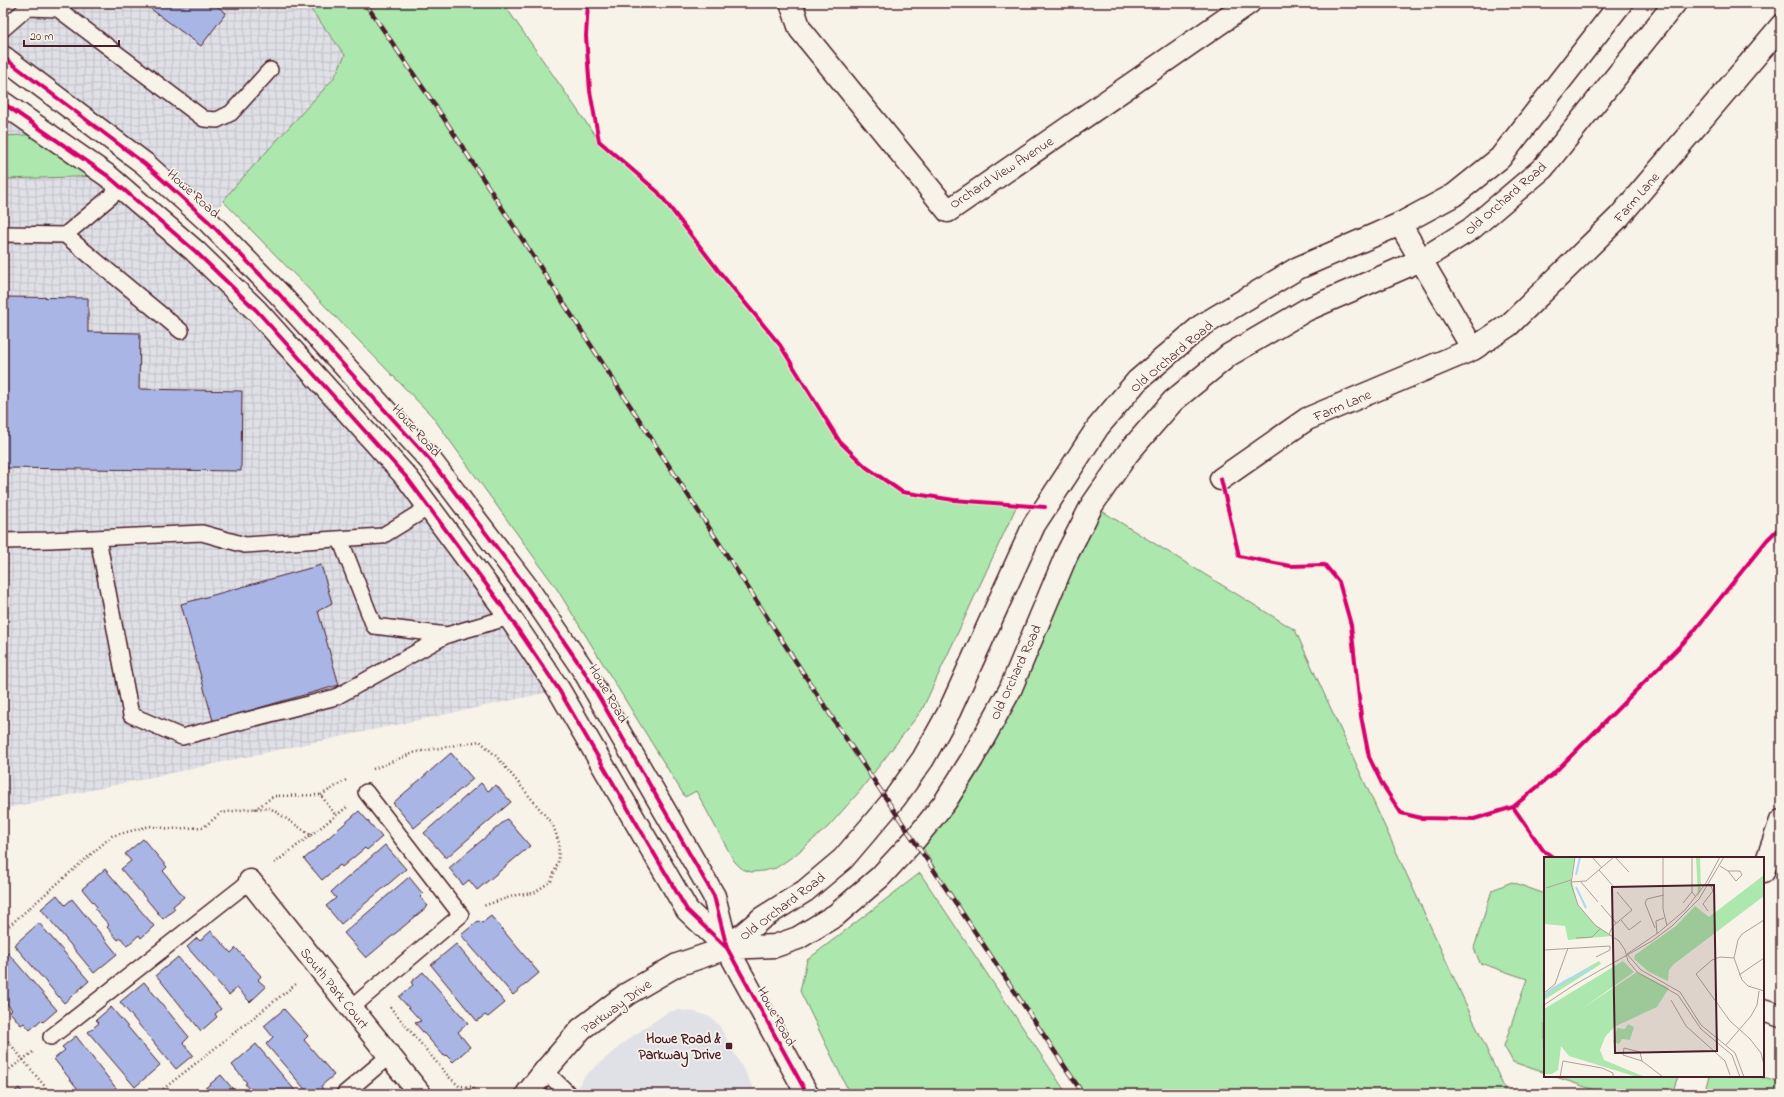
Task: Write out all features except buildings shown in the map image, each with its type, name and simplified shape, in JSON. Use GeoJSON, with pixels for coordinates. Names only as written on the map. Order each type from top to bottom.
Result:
{"type":"FeatureCollection","features":[{"type":"Feature","properties":{"kind":"street","name":"Orchard View Avenue"},"geometry":{"type":"LineString","coordinates":[[791,3],[800,29],[948,211],[1249,3]]}},
{"type":"Feature","properties":{"kind":"street","name":"Old Orchard Road"},"geometry":{"type":"LineString","coordinates":[[727,948],[762,918],[805,891],[843,859],[896,798],[924,759],[949,712],[1034,525],[1098,427],[1137,381],[1201,326],[1298,268],[1400,224],[1454,195],[1500,158],[1621,3]]}},
{"type":"Feature","properties":{"kind":"street","name":"Old Orchard Road"},"geometry":{"type":"LineString","coordinates":[[727,948],[775,946],[798,938],[836,915],[880,877],[917,837],[945,802],[972,759],[1010,690],[1066,556],[1092,505],[1128,453],[1173,401],[1229,355],[1306,310],[1421,260],[1472,229],[1543,168],[1675,3]]}},
{"type":"Feature","properties":{"kind":"street","name":"Farm Lane"},"geometry":{"type":"LineString","coordinates":[[1221,479],[1307,419],[1473,349],[1509,325],[1619,217],[1781,26]]}},
{"type":"Feature","properties":{"kind":"street","name":"Howe Road"},"geometry":{"type":"LineString","coordinates":[[3,56],[145,164],[208,221],[280,295],[431,461],[526,586],[584,671],[714,896],[727,948],[807,1094]]}},
{"type":"Feature","properties":{"kind":"street","name":"Howe Road"},"geometry":{"type":"LineString","coordinates":[[3,103],[108,176],[194,251],[257,311],[408,479],[510,617],[559,690],[687,910],[727,948]]}},
{"type":"Feature","properties":{"kind":"street"},"geometry":{"type":"LineString","coordinates":[[1400,224],[1473,349]]}},
{"type":"Feature","properties":{"kind":"street"},"geometry":{"type":"LineString","coordinates":[[1764,869],[1781,821]]}},
{"type":"Feature","properties":{"kind":"street","name":"South Park Court"},"geometry":{"type":"LineString","coordinates":[[250,881],[420,1094]]}},
{"type":"Feature","properties":{"kind":"street","name":"Parkway Drive"},"geometry":{"type":"LineString","coordinates":[[527,1094],[581,1030],[627,994],[677,965],[727,948]]}},
{"type":"Feature","properties":{"kind":"street"},"geometry":{"type":"LineString","coordinates":[[1764,1010],[1781,1016]]}},
{"type":"Feature","properties":{"kind":"lane"},"geometry":{"type":"LineString","coordinates":[[3,29],[26,8],[58,8],[204,119],[217,120],[231,112],[270,70]]}},
{"type":"Feature","properties":{"kind":"lane"},"geometry":{"type":"LineString","coordinates":[[65,235],[121,188]]}},
{"type":"Feature","properties":{"kind":"lane"},"geometry":{"type":"LineString","coordinates":[[3,234],[65,235],[180,332]]}},
{"type":"Feature","properties":{"kind":"lane"},"geometry":{"type":"LineString","coordinates":[[3,541],[98,538],[202,532],[244,545],[382,536],[429,507]]}},
{"type":"Feature","properties":{"kind":"lane"},"geometry":{"type":"LineString","coordinates":[[98,538],[131,715],[182,738],[336,697],[447,635],[510,617]]}},
{"type":"Feature","properties":{"kind":"lane"},"geometry":{"type":"LineString","coordinates":[[340,539],[374,626],[447,635]]}},
{"type":"Feature","properties":{"kind":"lane"},"geometry":{"type":"LineString","coordinates":[[351,1008],[461,915],[366,792]]}},
{"type":"Feature","properties":{"kind":"lane"},"geometry":{"type":"LineString","coordinates":[[51,1037],[250,881]]}},
{"type":"Feature","properties":{"kind":"lane"},"geometry":{"type":"LineString","coordinates":[[344,1094],[389,1056]]}},
{"type":"Feature","properties":{"kind":"lane"},"geometry":{"type":"LineString","coordinates":[[545,1071],[569,1094]]}},
{"type":"Feature","properties":{"kind":"path"},"geometry":{"type":"LineString","coordinates":[[368,771],[416,752],[480,741],[497,757],[553,825],[559,842],[558,863],[551,881],[534,893],[516,895],[494,901],[461,915]]}},
{"type":"Feature","properties":{"kind":"path"},"geometry":{"type":"LineString","coordinates":[[255,809],[274,796],[320,795],[348,779]]}},
{"type":"Feature","properties":{"kind":"path"},"geometry":{"type":"LineString","coordinates":[[311,835],[366,792]]}},
{"type":"Feature","properties":{"kind":"path"},"geometry":{"type":"LineString","coordinates":[[320,795],[336,816]]}},
{"type":"Feature","properties":{"kind":"path"},"geometry":{"type":"LineString","coordinates":[[157,1094],[318,967]]}},
{"type":"Feature","properties":{"kind":"path"},"geometry":{"type":"LineString","coordinates":[[3,1035],[51,1094]]}},
{"type":"Feature","properties":{"kind":"path"},"geometry":{"type":"LineString","coordinates":[[3,1074],[51,1037]]}},
{"type":"Feature","properties":{"kind":"shaded area"},"geometry":{"type":"Polygon","coordinates":[[[3,3],[306,3],[345,55],[334,78],[236,185],[208,221],[3,57],[3,3]]]}},
{"type":"Feature","properties":{"kind":"shaded area"},"geometry":{"type":"Polygon","coordinates":[[[3,103],[46,134],[3,136],[3,103]]]}},
{"type":"Feature","properties":{"kind":"shaded area"},"geometry":{"type":"Polygon","coordinates":[[[108,176],[408,479],[559,690],[3,809],[3,179],[108,176]]]}},
{"type":"Feature","properties":{"kind":"shaded area"},"geometry":{"type":"Polygon","coordinates":[[[679,1010],[696,1012],[712,1018],[720,1027],[757,1094],[572,1094],[586,1075],[627,1040],[668,1012],[679,1010]]]}},
{"type":"Feature","properties":{"kind":"green space"},"geometry":{"type":"Polygon","coordinates":[[[306,3],[503,3],[599,141],[658,192],[780,345],[840,442],[866,467],[902,492],[954,500],[1017,505],[922,710],[859,792],[828,827],[795,855],[776,868],[751,872],[742,869],[734,861],[696,791],[685,797],[557,589],[432,416],[223,201],[334,78],[345,55],[306,3]]]}},
{"type":"Feature","properties":{"kind":"green space"},"geometry":{"type":"Polygon","coordinates":[[[46,134],[108,176],[3,179],[3,136],[46,134]]]}},
{"type":"Feature","properties":{"kind":"green space"},"geometry":{"type":"Polygon","coordinates":[[[1092,505],[1295,630],[1507,1094],[1083,1094],[950,895],[917,837],[945,802],[1092,505]]]}},
{"type":"Feature","properties":{"kind":"green space"},"geometry":{"type":"Polygon","coordinates":[[[920,873],[1067,1094],[850,1094],[800,991],[807,960],[920,873]]]}},
{"type":"Feature","properties":{"kind":"green space"},"geometry":{"type":"Polygon","coordinates":[[[1512,882],[1544,894],[1544,1073],[1513,1062],[1504,1046],[1527,979],[1480,963],[1474,948],[1492,890],[1512,882]]]}},
{"type":"Feature","properties":{"kind":"green space"},"geometry":{"type":"Polygon","coordinates":[[[1556,1077],[1678,1077],[1672,1094],[1606,1094],[1556,1077]]]}},
{"type":"Feature","properties":{"kind":"green space"},"geometry":{"type":"Polygon","coordinates":[[[1709,1077],[1760,1077],[1781,1083],[1781,1094],[1704,1094],[1709,1077]]]}},
{"type":"Feature","properties":{"kind":"railway"},"geometry":{"type":"LineString","coordinates":[[365,3],[445,120],[835,722],[1083,1094]]}},
{"type":"Feature","properties":{"kind":"cycle path"},"geometry":{"type":"LineString","coordinates":[[588,3],[586,36],[590,91],[599,141],[658,192],[718,270],[780,345],[840,442],[866,467],[902,492],[954,500],[1045,507]]}},
{"type":"Feature","properties":{"kind":"cycle path"},"geometry":{"type":"LineString","coordinates":[[3,57],[145,164],[208,221],[280,295],[431,461],[526,586],[584,671],[714,896],[727,948],[807,1094]]}},
{"type":"Feature","properties":{"kind":"cycle path"},"geometry":{"type":"LineString","coordinates":[[3,103],[108,176],[195,251],[257,311],[408,479],[500,603],[559,690],[687,910],[727,948]]}},
{"type":"Feature","properties":{"kind":"cycle path"},"geometry":{"type":"LineString","coordinates":[[1221,479],[1239,556],[1290,566],[1325,565],[1339,582],[1351,625],[1361,716],[1369,757],[1382,784],[1401,813],[1421,818],[1474,819],[1513,807],[1553,774],[1690,636],[1767,540],[1781,526]]}},
{"type":"Feature","properties":{"kind":"cycle path"},"geometry":{"type":"LineString","coordinates":[[1513,807],[1543,850],[1553,857]]}},
{"type":"Feature","properties":{"kind":"place","name":"Howe Road & Parkway Drive"},"geometry":{"type":"Point","coordinates":[729,1046]}}]}
